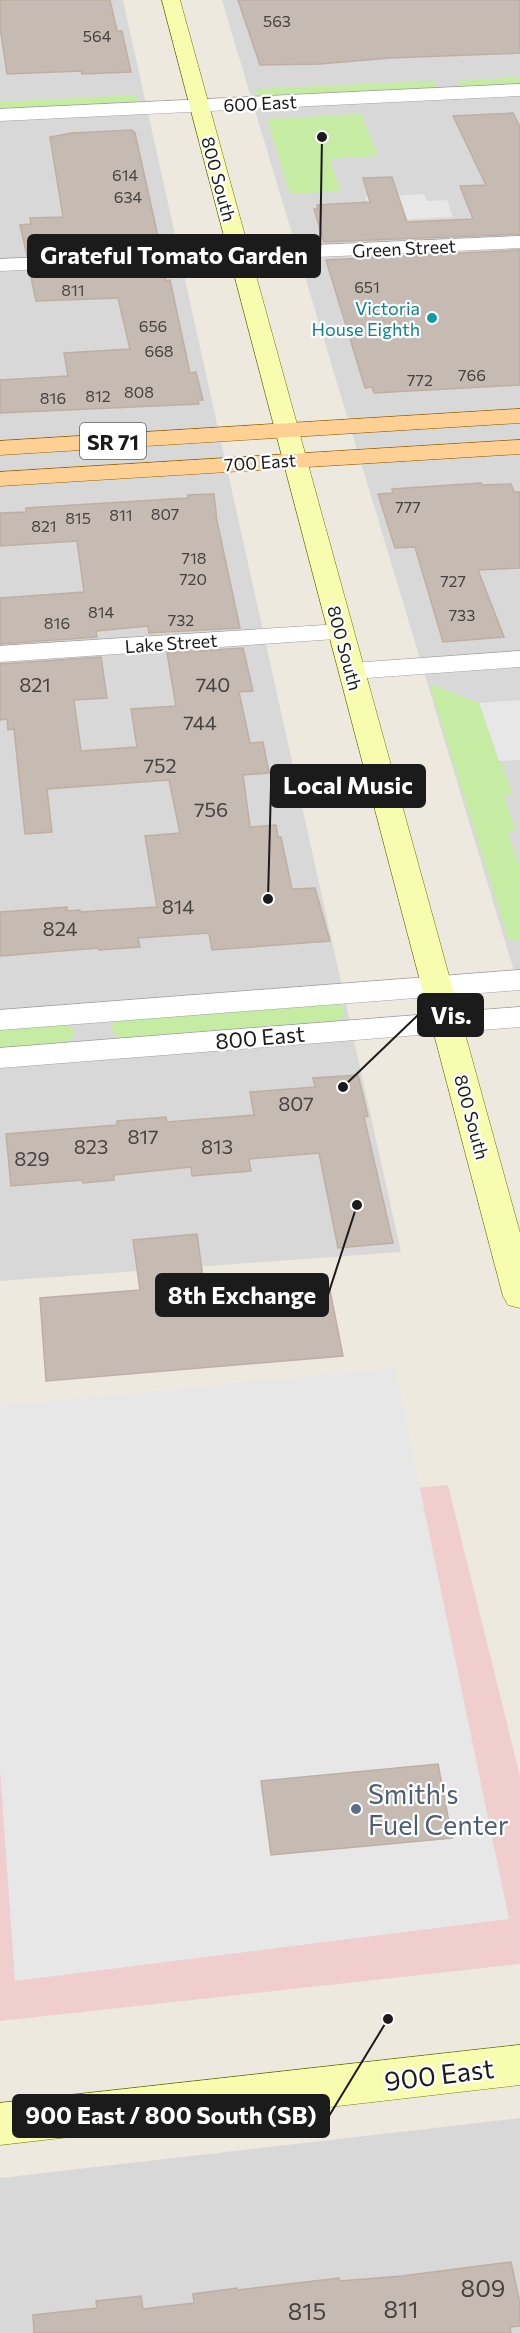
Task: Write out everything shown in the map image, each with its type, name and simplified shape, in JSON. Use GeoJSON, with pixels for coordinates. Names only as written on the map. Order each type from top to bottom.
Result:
{"type":"FeatureCollection","features":[{"type":"Feature","properties":{"kind":"main road","name":"800 South"},"geometry":{"type":"LineString","coordinates":[[171,0],[520,1296]]}},
{"type":"Feature","properties":{"kind":"main road","name":"700 East"},"geometry":{"type":"LineString","coordinates":[[0,448],[520,416]]}},
{"type":"Feature","properties":{"kind":"main road","name":"700 East"},"geometry":{"type":"LineString","coordinates":[[0,479],[520,447]]}},
{"type":"Feature","properties":{"kind":"main road","name":"900 East"},"geometry":{"type":"LineString","coordinates":[[0,2124],[520,2065]]}},
{"type":"Feature","properties":{"kind":"street","name":"600 East"},"geometry":{"type":"LineString","coordinates":[[0,115],[520,74]]}},
{"type":"Feature","properties":{"kind":"street","name":"600 East"},"geometry":{"type":"LineString","coordinates":[[0,99],[197,98],[520,90]]}},
{"type":"Feature","properties":{"kind":"street","name":"Green Street"},"geometry":{"type":"LineString","coordinates":[[0,266],[184,255],[239,255],[520,242]]}},
{"type":"Feature","properties":{"kind":"street","name":"Lake Street"},"geometry":{"type":"LineString","coordinates":[[0,654],[341,632]]}},
{"type":"Feature","properties":{"kind":"street"},"geometry":{"type":"LineString","coordinates":[[352,671],[520,659]]}},
{"type":"Feature","properties":{"kind":"street","name":"800 East"},"geometry":{"type":"LineString","coordinates":[[0,1020],[520,980]]}},
{"type":"Feature","properties":{"kind":"street"},"geometry":{"type":"LineString","coordinates":[[94,1013],[98,1050]]}},
{"type":"Feature","properties":{"kind":"street","name":"800 East"},"geometry":{"type":"LineString","coordinates":[[0,1058],[520,1017]]}},
{"type":"Feature","properties":{"kind":"shaded area"},"geometry":{"type":"Polygon","coordinates":[[[0,0],[123,0],[401,1252],[0,1281],[0,0]]]}},
{"type":"Feature","properties":{"kind":"shaded area"},"geometry":{"type":"Polygon","coordinates":[[[222,0],[520,0],[520,991],[250,94],[222,0]]]}},
{"type":"Feature","properties":{"kind":"shaded area"},"geometry":{"type":"Polygon","coordinates":[[[424,194],[427,201],[447,200],[453,217],[374,221],[365,197],[424,194]]]}},
{"type":"Feature","properties":{"kind":"shaded area"},"geometry":{"type":"Polygon","coordinates":[[[520,700],[520,760],[499,761],[479,703],[520,700]]]}},
{"type":"Feature","properties":{"kind":"shaded area"},"geometry":{"type":"Polygon","coordinates":[[[395,1368],[509,1919],[15,1981],[0,1769],[0,1406],[395,1368]],[[438,1764],[261,1781],[272,1855],[452,1837],[438,1764]]]}},
{"type":"Feature","properties":{"kind":"shaded area"},"geometry":{"type":"Polygon","coordinates":[[[448,1485],[520,1776],[520,1964],[0,2021],[0,1528],[448,1485]]]}},
{"type":"Feature","properties":{"kind":"shaded area"},"geometry":{"type":"Polygon","coordinates":[[[520,2118],[520,2333],[0,2333],[0,2178],[520,2118]]]}},
{"type":"Feature","properties":{"kind":"green space"},"geometry":{"type":"Polygon","coordinates":[[[520,77],[520,85],[464,88],[457,81],[520,77]]]}},
{"type":"Feature","properties":{"kind":"green space"},"geometry":{"type":"Polygon","coordinates":[[[435,82],[437,88],[259,97],[255,91],[258,89],[435,82]]]}},
{"type":"Feature","properties":{"kind":"green space"},"geometry":{"type":"Polygon","coordinates":[[[133,95],[137,97],[138,102],[134,104],[0,110],[0,102],[133,95]]]}},
{"type":"Feature","properties":{"kind":"green space"},"geometry":{"type":"Polygon","coordinates":[[[361,114],[378,156],[330,159],[341,191],[290,194],[267,119],[361,114]]]}},
{"type":"Feature","properties":{"kind":"green space"},"geometry":{"type":"Polygon","coordinates":[[[434,685],[479,703],[513,795],[504,796],[516,831],[508,832],[520,868],[520,940],[509,941],[430,686],[434,685]]]}},
{"type":"Feature","properties":{"kind":"green space"},"geometry":{"type":"Polygon","coordinates":[[[336,1002],[341,1004],[345,1013],[341,1020],[332,1022],[126,1039],[116,1036],[111,1028],[116,1019],[336,1002]]]}},
{"type":"Feature","properties":{"kind":"green space"},"geometry":{"type":"Polygon","coordinates":[[[66,1024],[75,1030],[73,1037],[66,1043],[0,1049],[0,1026],[66,1024]]]}},
{"type":"Feature","properties":{"kind":"building"},"geometry":{"type":"Polygon","coordinates":[[[0,0],[110,0],[117,31],[122,31],[131,72],[82,74],[81,71],[7,74],[0,27],[0,0]]]}},
{"type":"Feature","properties":{"kind":"building"},"geometry":{"type":"Polygon","coordinates":[[[238,0],[520,0],[520,53],[260,65],[238,0]]]}},
{"type":"Feature","properties":{"kind":"building"},"geometry":{"type":"Polygon","coordinates":[[[513,113],[520,127],[520,234],[324,242],[314,209],[318,209],[317,205],[370,202],[363,178],[392,177],[407,222],[473,219],[460,186],[486,185],[453,116],[513,113]]]}},
{"type":"Feature","properties":{"kind":"building"},"geometry":{"type":"Polygon","coordinates":[[[132,130],[135,133],[161,250],[27,256],[20,225],[31,224],[30,218],[63,217],[50,137],[72,133],[132,130]]]}},
{"type":"Feature","properties":{"kind":"building"},"geometry":{"type":"Polygon","coordinates":[[[520,250],[520,385],[374,393],[372,387],[365,388],[326,260],[520,250]]]}},
{"type":"Feature","properties":{"kind":"building"},"geometry":{"type":"Polygon","coordinates":[[[164,266],[166,281],[170,280],[190,373],[196,372],[203,400],[198,400],[199,404],[0,413],[0,380],[68,376],[64,353],[130,349],[118,298],[36,301],[30,272],[164,266]]]}},
{"type":"Feature","properties":{"kind":"building"},"geometry":{"type":"Polygon","coordinates":[[[481,483],[483,485],[511,484],[514,492],[520,492],[520,568],[478,570],[504,637],[443,642],[415,547],[395,548],[378,494],[393,493],[392,489],[481,483]]]}},
{"type":"Feature","properties":{"kind":"building"},"geometry":{"type":"Polygon","coordinates":[[[214,494],[217,521],[240,628],[149,633],[148,626],[96,631],[97,637],[0,644],[0,598],[84,592],[77,541],[0,546],[0,513],[26,512],[26,508],[188,498],[188,495],[214,494]]]}},
{"type":"Feature","properties":{"kind":"building"},"geometry":{"type":"Polygon","coordinates":[[[243,648],[253,691],[239,692],[250,743],[263,742],[269,773],[243,775],[250,827],[276,825],[278,837],[281,837],[292,889],[315,888],[330,941],[212,950],[209,933],[138,938],[140,947],[0,956],[0,912],[67,907],[67,911],[80,910],[80,912],[157,907],[145,836],[180,833],[169,780],[47,789],[52,832],[25,834],[14,729],[8,730],[7,719],[0,720],[0,664],[101,657],[107,698],[74,700],[81,751],[137,747],[131,709],[176,706],[167,653],[243,648]]]}},
{"type":"Feature","properties":{"kind":"building"},"geometry":{"type":"Polygon","coordinates":[[[358,1075],[368,1116],[364,1117],[393,1243],[338,1248],[319,1153],[249,1159],[251,1171],[192,1176],[191,1167],[114,1175],[114,1180],[83,1183],[82,1180],[11,1186],[6,1134],[117,1125],[117,1121],[166,1117],[167,1122],[254,1115],[250,1092],[315,1087],[313,1078],[358,1075]]]}},
{"type":"Feature","properties":{"kind":"building"},"geometry":{"type":"Polygon","coordinates":[[[197,1234],[204,1285],[327,1275],[343,1356],[46,1381],[40,1298],[140,1290],[133,1240],[197,1234]]]}},
{"type":"Feature","properties":{"kind":"building","name":"Smith's Fuel Center"},"geometry":{"type":"Polygon","coordinates":[[[438,1764],[452,1838],[271,1855],[261,1781],[438,1764]]]}},
{"type":"Feature","properties":{"kind":"building"},"geometry":{"type":"Polygon","coordinates":[[[511,2262],[520,2303],[520,2326],[510,2327],[511,2333],[34,2333],[33,2315],[97,2308],[96,2301],[141,2296],[143,2309],[194,2303],[193,2294],[237,2288],[238,2290],[339,2278],[340,2281],[402,2276],[511,2262]]]}},
{"type":"Feature","properties":{"kind":"place","name":"Grateful Tomato Garden"},"geometry":{"type":"Point","coordinates":[322,137]}},
{"type":"Feature","properties":{"kind":"place","name":"Victoria House Eighth"},"geometry":{"type":"Point","coordinates":[432,318]}},
{"type":"Feature","properties":{"kind":"place","name":"Local Music"},"geometry":{"type":"Point","coordinates":[268,899]}},
{"type":"Feature","properties":{"kind":"place","name":"Vis."},"geometry":{"type":"Point","coordinates":[343,1087]}},
{"type":"Feature","properties":{"kind":"place","name":"8th Exchange"},"geometry":{"type":"Point","coordinates":[357,1205]}},
{"type":"Feature","properties":{"kind":"place","name":"Smith's Fuel Center"},"geometry":{"type":"Point","coordinates":[356,1809]}},
{"type":"Feature","properties":{"kind":"place","name":"900 East / 800 South (SB)"},"geometry":{"type":"Point","coordinates":[388,2019]}}]}
